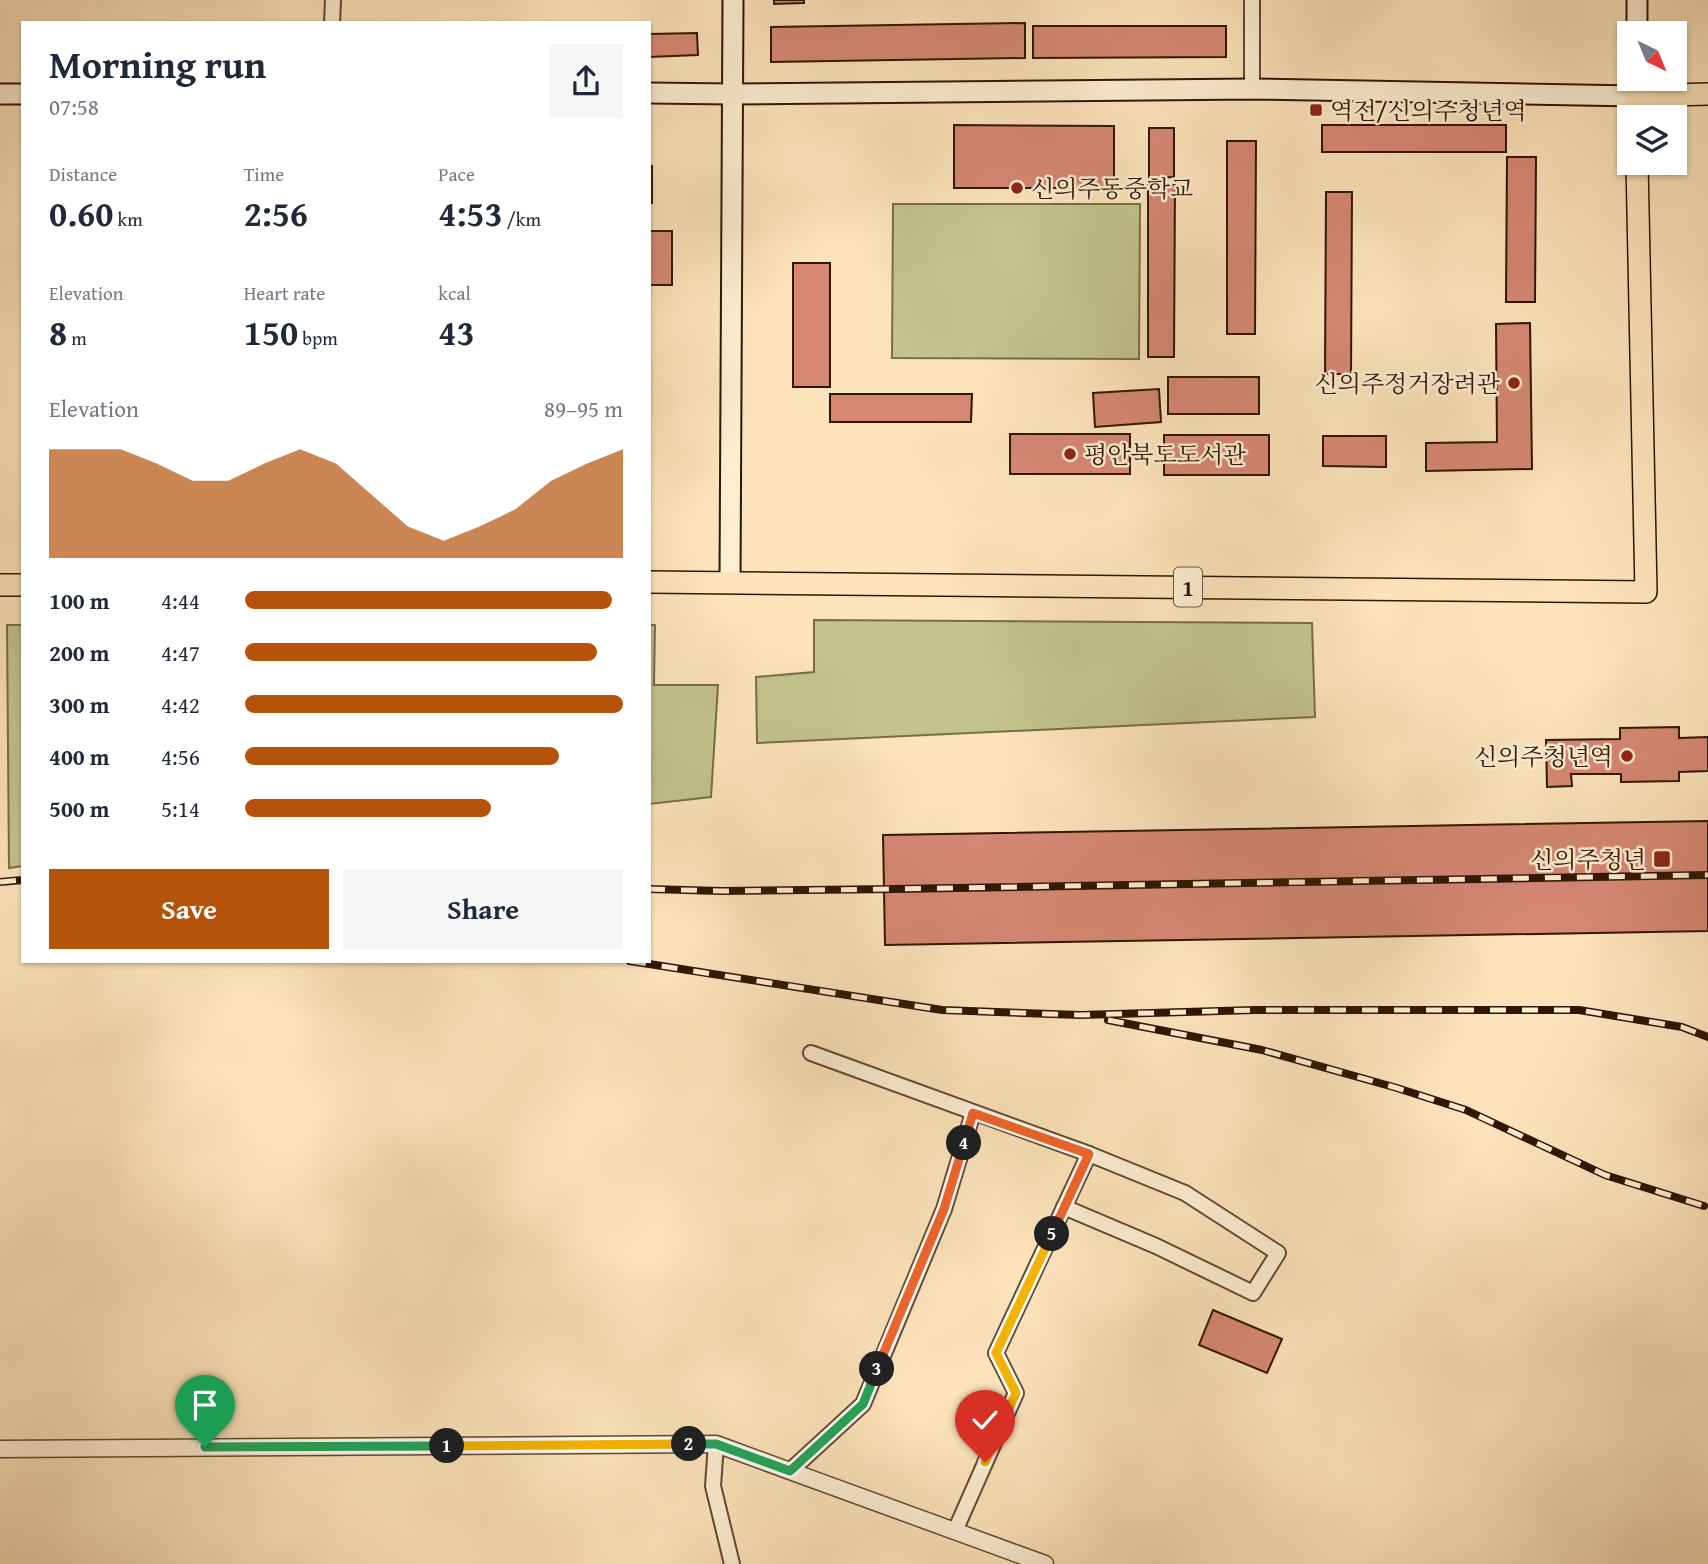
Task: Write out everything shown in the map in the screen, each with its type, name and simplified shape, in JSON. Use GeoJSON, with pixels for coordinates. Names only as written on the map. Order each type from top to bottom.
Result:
{"type":"FeatureCollection","features":[{"type":"Feature","properties":{"kind":"main road"},"geometry":{"type":"LineString","coordinates":[[730,582],[733,0]]}},
{"type":"Feature","properties":{"kind":"main road"},"geometry":{"type":"LineString","coordinates":[[1637,0],[1637,21]]}},
{"type":"Feature","properties":{"kind":"main road"},"geometry":{"type":"LineString","coordinates":[[651,93],[1252,89],[1636,97],[1708,94]]}},
{"type":"Feature","properties":{"kind":"main road"},"geometry":{"type":"LineString","coordinates":[[0,94],[21,94]]}},
{"type":"Feature","properties":{"kind":"main road","name":"1"},"geometry":{"type":"LineString","coordinates":[[651,582],[1646,592],[1637,175]]}},
{"type":"Feature","properties":{"kind":"main road"},"geometry":{"type":"LineString","coordinates":[[0,585],[21,585]]}},
{"type":"Feature","properties":{"kind":"street"},"geometry":{"type":"LineString","coordinates":[[332,21],[333,0]]}},
{"type":"Feature","properties":{"kind":"street"},"geometry":{"type":"LineString","coordinates":[[1252,0],[1252,89]]}},
{"type":"Feature","properties":{"kind":"street"},"geometry":{"type":"LineString","coordinates":[[811,1053],[1089,1154],[1185,1193],[1278,1253],[1253,1293],[1156,1246],[1064,1208]]}},
{"type":"Feature","properties":{"kind":"street"},"geometry":{"type":"LineString","coordinates":[[790,1471],[863,1404],[944,1209],[973,1113]]}},
{"type":"Feature","properties":{"kind":"street"},"geometry":{"type":"LineString","coordinates":[[955,1531],[1016,1393],[996,1353],[1089,1154]]}},
{"type":"Feature","properties":{"kind":"street"},"geometry":{"type":"LineString","coordinates":[[716,1444],[713,1486],[732,1564]]}},
{"type":"Feature","properties":{"kind":"street"},"geometry":{"type":"LineString","coordinates":[[0,1449],[716,1444],[1045,1564]]}},
{"type":"Feature","properties":{"kind":"green space"},"geometry":{"type":"Polygon","coordinates":[[[893,204],[1140,204],[1139,359],[892,358],[893,204]]]}},
{"type":"Feature","properties":{"kind":"green space"},"geometry":{"type":"Polygon","coordinates":[[[814,620],[1312,623],[1315,717],[757,743],[756,677],[814,672],[814,620]]]}},
{"type":"Feature","properties":{"kind":"green space"},"geometry":{"type":"Polygon","coordinates":[[[7,625],[21,625],[21,866],[9,868],[7,625]]]}},
{"type":"Feature","properties":{"kind":"green space"},"geometry":{"type":"Polygon","coordinates":[[[651,625],[655,625],[654,685],[718,685],[711,797],[651,804],[651,625]]]}},
{"type":"Feature","properties":{"kind":"building"},"geometry":{"type":"Polygon","coordinates":[[[774,0],[804,0],[804,3],[774,4],[774,0]]]}},
{"type":"Feature","properties":{"kind":"building"},"geometry":{"type":"Polygon","coordinates":[[[1025,23],[1025,58],[771,62],[771,27],[1025,23]]]}},
{"type":"Feature","properties":{"kind":"building"},"geometry":{"type":"Polygon","coordinates":[[[1033,26],[1226,26],[1226,57],[1033,58],[1033,26]]]}},
{"type":"Feature","properties":{"kind":"building"},"geometry":{"type":"Polygon","coordinates":[[[697,33],[698,55],[651,57],[651,34],[697,33]]]}},
{"type":"Feature","properties":{"kind":"building"},"geometry":{"type":"Polygon","coordinates":[[[954,125],[1114,126],[1114,188],[954,188],[954,125]]]}},
{"type":"Feature","properties":{"kind":"building"},"geometry":{"type":"Polygon","coordinates":[[[1322,125],[1506,125],[1506,152],[1322,152],[1322,125]]]}},
{"type":"Feature","properties":{"kind":"building"},"geometry":{"type":"Polygon","coordinates":[[[1149,128],[1174,128],[1174,177],[1149,178],[1149,128]]]}},
{"type":"Feature","properties":{"kind":"building"},"geometry":{"type":"Polygon","coordinates":[[[1227,141],[1256,141],[1255,334],[1227,334],[1227,141]]]}},
{"type":"Feature","properties":{"kind":"building"},"geometry":{"type":"Polygon","coordinates":[[[1507,157],[1536,157],[1535,302],[1506,302],[1507,157]]]}},
{"type":"Feature","properties":{"kind":"building"},"geometry":{"type":"Polygon","coordinates":[[[651,166],[652,166],[651,203],[651,166]]]}},
{"type":"Feature","properties":{"kind":"building"},"geometry":{"type":"Polygon","coordinates":[[[1148,185],[1175,185],[1174,357],[1148,357],[1148,185]]]}},
{"type":"Feature","properties":{"kind":"building"},"geometry":{"type":"Polygon","coordinates":[[[1326,192],[1352,192],[1351,374],[1325,374],[1326,192]]]}},
{"type":"Feature","properties":{"kind":"building"},"geometry":{"type":"Polygon","coordinates":[[[651,231],[672,231],[672,285],[651,285],[651,231]]]}},
{"type":"Feature","properties":{"kind":"building"},"geometry":{"type":"Polygon","coordinates":[[[793,263],[830,263],[830,387],[793,387],[793,263]]]}},
{"type":"Feature","properties":{"kind":"building","name":"신의주정거장려관"},"geometry":{"type":"Polygon","coordinates":[[[1530,323],[1532,469],[1426,471],[1426,443],[1497,442],[1496,324],[1530,323]]]}},
{"type":"Feature","properties":{"kind":"building"},"geometry":{"type":"Polygon","coordinates":[[[1168,377],[1259,377],[1259,414],[1168,414],[1168,377]]]}},
{"type":"Feature","properties":{"kind":"building"},"geometry":{"type":"Polygon","coordinates":[[[1159,389],[1161,422],[1095,427],[1093,393],[1159,389]]]}},
{"type":"Feature","properties":{"kind":"building"},"geometry":{"type":"Polygon","coordinates":[[[830,394],[972,394],[971,422],[830,422],[830,394]]]}},
{"type":"Feature","properties":{"kind":"building","name":"평안북도도서관"},"geometry":{"type":"Polygon","coordinates":[[[1010,434],[1130,434],[1130,474],[1010,474],[1010,434]]]}},
{"type":"Feature","properties":{"kind":"building"},"geometry":{"type":"Polygon","coordinates":[[[1164,435],[1269,435],[1269,475],[1164,475],[1164,435]]]}},
{"type":"Feature","properties":{"kind":"building"},"geometry":{"type":"Polygon","coordinates":[[[1323,436],[1386,436],[1386,467],[1323,466],[1323,436]]]}},
{"type":"Feature","properties":{"kind":"building","name":"신의주청년역"},"geometry":{"type":"Polygon","coordinates":[[[1679,727],[1679,738],[1708,737],[1708,771],[1679,772],[1679,781],[1621,782],[1621,774],[1571,774],[1572,786],[1547,787],[1546,740],[1620,739],[1620,728],[1679,727]]]}},
{"type":"Feature","properties":{"kind":"building"},"geometry":{"type":"Polygon","coordinates":[[[1708,821],[1708,931],[885,945],[883,835],[1708,821]]]}},
{"type":"Feature","properties":{"kind":"building"},"geometry":{"type":"Polygon","coordinates":[[[1213,1310],[1282,1339],[1267,1373],[1199,1345],[1213,1310]]]}},
{"type":"Feature","properties":{"kind":"railway"},"geometry":{"type":"LineString","coordinates":[[651,889],[896,889],[1708,875]]}},
{"type":"Feature","properties":{"kind":"railway"},"geometry":{"type":"LineString","coordinates":[[0,882],[21,880]]}},
{"type":"Feature","properties":{"kind":"railway"},"geometry":{"type":"LineString","coordinates":[[643,963],[942,1010],[1080,1015],[1255,1010],[1579,1010],[1682,1027],[1708,1037]]}},
{"type":"Feature","properties":{"kind":"railway"},"geometry":{"type":"LineString","coordinates":[[1108,1020],[1262,1050],[1397,1088],[1466,1110],[1605,1175],[1704,1206]]}},
{"type":"Feature","properties":{"kind":"place","name":"역전/신의주청년역"},"geometry":{"type":"Point","coordinates":[1316,110]}},
{"type":"Feature","properties":{"kind":"place","name":"신의주동중학교"},"geometry":{"type":"Point","coordinates":[1017,188]}},
{"type":"Feature","properties":{"kind":"place","name":"신의주정거장려관"},"geometry":{"type":"Point","coordinates":[1514,383]}},
{"type":"Feature","properties":{"kind":"place","name":"평안북도도서관"},"geometry":{"type":"Point","coordinates":[1070,454]}},
{"type":"Feature","properties":{"kind":"place","name":"신의주청년역"},"geometry":{"type":"Point","coordinates":[1627,756]}},
{"type":"Feature","properties":{"kind":"place","name":"신의주청년"},"geometry":{"type":"Point","coordinates":[1662,859]}},
{"type":"Feature","properties":{"kind":"route"},"geometry":{"type":"LineString","coordinates":[[205,1447],[716,1444],[790,1471],[863,1404],[944,1209],[973,1113],[1089,1154],[996,1353],[1016,1393],[985,1462]]}}]}
